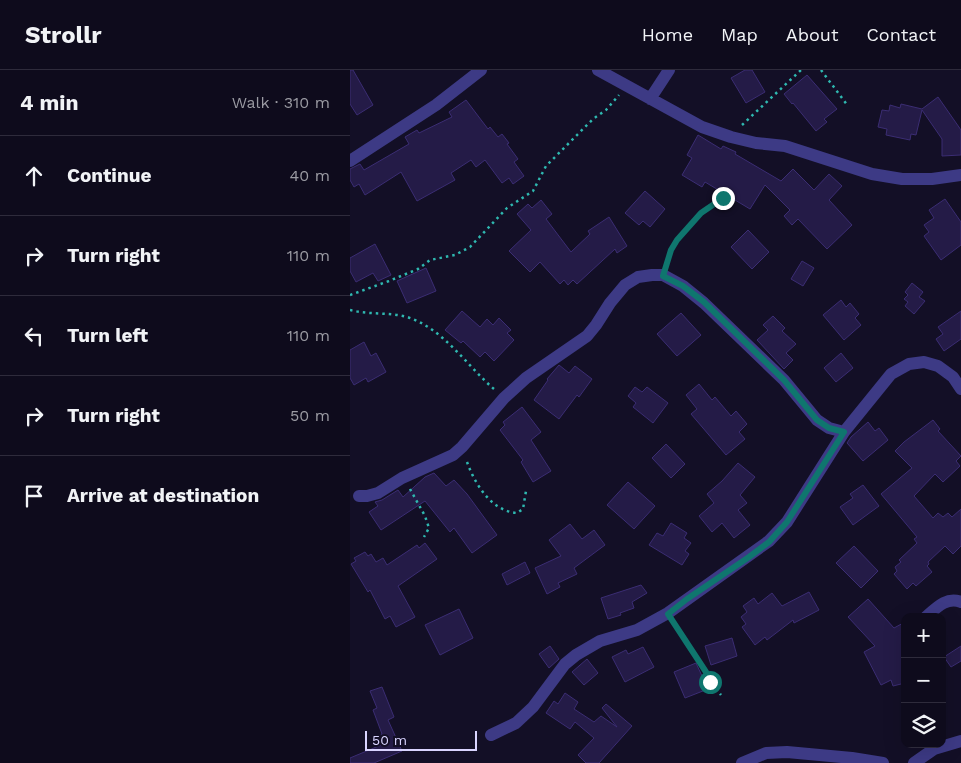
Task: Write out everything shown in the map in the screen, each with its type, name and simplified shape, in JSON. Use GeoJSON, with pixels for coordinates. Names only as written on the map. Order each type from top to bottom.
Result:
{"type":"FeatureCollection","features":[{"type":"Feature","properties":{"kind":"street"},"geometry":{"type":"LineString","coordinates":[[350,161],[436,106],[481,70]]}},
{"type":"Feature","properties":{"kind":"street"},"geometry":{"type":"LineString","coordinates":[[598,70],[702,127],[731,137],[756,143],[785,146],[872,174],[902,179],[932,179],[961,175]]}},
{"type":"Feature","properties":{"kind":"street"},"geometry":{"type":"LineString","coordinates":[[650,99],[669,70]]}},
{"type":"Feature","properties":{"kind":"street"},"geometry":{"type":"LineString","coordinates":[[359,496],[378,493],[402,478],[453,455],[504,398],[526,378],[586,336],[625,285],[638,277],[652,274],[663,276],[683,286],[704,302],[784,380],[817,420],[829,428],[844,432]]}},
{"type":"Feature","properties":{"kind":"street"},"geometry":{"type":"LineString","coordinates":[[491,735],[522,718],[533,707],[565,664],[576,655],[600,641],[637,630],[668,614],[769,542],[787,522],[844,432],[891,374],[909,364],[924,362],[938,366],[953,377],[961,389]]}},
{"type":"Feature","properties":{"kind":"street"},"geometry":{"type":"LineString","coordinates":[[932,613],[948,601],[956,600],[961,602]]}},
{"type":"Feature","properties":{"kind":"street"},"geometry":{"type":"LineString","coordinates":[[914,763],[934,749],[961,741]]}},
{"type":"Feature","properties":{"kind":"street"},"geometry":{"type":"LineString","coordinates":[[742,763],[766,753],[787,752],[884,763]]}},
{"type":"Feature","properties":{"kind":"path"},"geometry":{"type":"LineString","coordinates":[[731,137],[802,70]]}},
{"type":"Feature","properties":{"kind":"path"},"geometry":{"type":"LineString","coordinates":[[821,70],[848,106]]}},
{"type":"Feature","properties":{"kind":"path"},"geometry":{"type":"LineString","coordinates":[[350,295],[418,269],[430,260],[455,255],[470,247],[507,208],[534,191],[546,166],[593,119],[606,110],[625,86]]}},
{"type":"Feature","properties":{"kind":"path"},"geometry":{"type":"LineString","coordinates":[[663,276],[671,250],[677,240],[701,213],[723,198]]}},
{"type":"Feature","properties":{"kind":"path"},"geometry":{"type":"LineString","coordinates":[[350,310],[407,317],[429,327],[444,338],[482,379],[504,398]]}},
{"type":"Feature","properties":{"kind":"path"},"geometry":{"type":"LineString","coordinates":[[462,447],[472,476],[483,493],[500,508],[517,513],[522,510],[526,491]]}},
{"type":"Feature","properties":{"kind":"path"},"geometry":{"type":"LineString","coordinates":[[402,478],[425,516],[429,528],[424,537]]}},
{"type":"Feature","properties":{"kind":"path"},"geometry":{"type":"LineString","coordinates":[[668,614],[706,672],[710,682],[721,694]]}},
{"type":"Feature","properties":{"kind":"building"},"geometry":{"type":"Polygon","coordinates":[[[350,70],[353,70],[373,105],[357,115],[350,104],[350,70]]]}},
{"type":"Feature","properties":{"kind":"building"},"geometry":{"type":"Polygon","coordinates":[[[745,70],[752,70],[765,92],[746,103],[731,78],[745,70]]]}},
{"type":"Feature","properties":{"kind":"building"},"geometry":{"type":"Polygon","coordinates":[[[807,75],[837,109],[824,119],[827,122],[816,131],[784,94],[807,75]]]}},
{"type":"Feature","properties":{"kind":"building"},"geometry":{"type":"Polygon","coordinates":[[[938,97],[961,130],[961,155],[942,156],[942,139],[922,110],[916,135],[911,134],[910,140],[886,135],[887,129],[878,127],[882,110],[889,111],[890,105],[900,108],[901,104],[922,109],[938,97]]]}},
{"type":"Feature","properties":{"kind":"building"},"geometry":{"type":"Polygon","coordinates":[[[466,100],[488,129],[490,127],[498,137],[502,134],[509,143],[507,144],[518,159],[514,162],[524,176],[513,184],[509,178],[502,183],[485,160],[476,167],[471,160],[451,173],[455,180],[417,201],[401,172],[365,195],[359,184],[354,187],[350,180],[350,169],[360,164],[364,170],[409,144],[405,137],[417,130],[419,133],[452,117],[449,112],[466,100]]]}},
{"type":"Feature","properties":{"kind":"building"},"geometry":{"type":"Polygon","coordinates":[[[698,135],[721,149],[723,146],[736,152],[735,154],[781,181],[793,169],[814,190],[829,174],[842,186],[829,200],[852,225],[827,249],[798,219],[792,225],[784,216],[790,210],[765,185],[750,209],[705,182],[702,187],[682,175],[692,158],[687,155],[698,135]]]}},
{"type":"Feature","properties":{"kind":"building"},"geometry":{"type":"Polygon","coordinates":[[[645,191],[665,209],[650,227],[643,221],[639,225],[625,213],[645,191]]]}},
{"type":"Feature","properties":{"kind":"building"},"geometry":{"type":"Polygon","coordinates":[[[945,199],[961,222],[961,245],[941,260],[924,236],[929,232],[924,225],[934,218],[929,210],[945,199]]]}},
{"type":"Feature","properties":{"kind":"building"},"geometry":{"type":"Polygon","coordinates":[[[541,200],[552,214],[546,219],[571,252],[590,234],[588,231],[609,217],[627,246],[617,253],[615,249],[577,284],[573,280],[568,285],[564,280],[560,284],[540,262],[530,272],[509,251],[531,230],[517,214],[528,204],[532,208],[541,200]]]}},
{"type":"Feature","properties":{"kind":"building"},"geometry":{"type":"Polygon","coordinates":[[[748,230],[769,252],[752,269],[731,247],[748,230]]]}},
{"type":"Feature","properties":{"kind":"building"},"geometry":{"type":"Polygon","coordinates":[[[375,244],[391,275],[378,281],[373,273],[356,282],[350,271],[350,258],[375,244]]]}},
{"type":"Feature","properties":{"kind":"building"},"geometry":{"type":"Polygon","coordinates":[[[802,261],[814,268],[803,286],[791,279],[802,261]]]}},
{"type":"Feature","properties":{"kind":"building"},"geometry":{"type":"Polygon","coordinates":[[[426,268],[436,291],[407,303],[397,281],[426,268]]]}},
{"type":"Feature","properties":{"kind":"building"},"geometry":{"type":"Polygon","coordinates":[[[912,283],[923,292],[919,297],[925,301],[914,314],[905,306],[908,302],[904,299],[908,295],[905,292],[912,283]]]}},
{"type":"Feature","properties":{"kind":"building"},"geometry":{"type":"Polygon","coordinates":[[[841,300],[846,307],[850,303],[859,314],[855,318],[861,325],[844,340],[823,315],[841,300]]]}},
{"type":"Feature","properties":{"kind":"building"},"geometry":{"type":"Polygon","coordinates":[[[462,311],[480,327],[487,319],[493,325],[499,318],[511,330],[507,333],[514,340],[494,361],[485,352],[480,357],[463,341],[461,343],[445,330],[462,311]]]}},
{"type":"Feature","properties":{"kind":"building"},"geometry":{"type":"Polygon","coordinates":[[[961,311],[961,339],[944,351],[936,339],[943,334],[938,327],[961,311]]]}},
{"type":"Feature","properties":{"kind":"building"},"geometry":{"type":"Polygon","coordinates":[[[681,313],[701,335],[677,356],[657,334],[681,313]]]}},
{"type":"Feature","properties":{"kind":"building"},"geometry":{"type":"Polygon","coordinates":[[[773,316],[785,328],[782,331],[796,344],[786,353],[793,360],[784,369],[757,340],[768,330],[763,325],[773,316]]]}},
{"type":"Feature","properties":{"kind":"building"},"geometry":{"type":"Polygon","coordinates":[[[364,342],[371,356],[376,353],[386,372],[368,382],[366,378],[354,385],[350,378],[350,350],[364,342]]]}},
{"type":"Feature","properties":{"kind":"building"},"geometry":{"type":"Polygon","coordinates":[[[841,353],[853,368],[836,382],[824,368],[841,353]]]}},
{"type":"Feature","properties":{"kind":"building"},"geometry":{"type":"Polygon","coordinates":[[[559,365],[569,373],[575,366],[592,379],[559,419],[534,400],[547,379],[559,365]]]}},
{"type":"Feature","properties":{"kind":"building"},"geometry":{"type":"Polygon","coordinates":[[[699,384],[712,400],[715,397],[731,416],[736,411],[747,424],[739,432],[745,439],[726,455],[691,414],[697,409],[686,395],[699,384]]]}},
{"type":"Feature","properties":{"kind":"building"},"geometry":{"type":"Polygon","coordinates":[[[635,387],[642,392],[647,387],[668,403],[653,423],[633,407],[636,403],[628,396],[635,387]]]}},
{"type":"Feature","properties":{"kind":"building"},"geometry":{"type":"Polygon","coordinates":[[[522,407],[541,432],[531,440],[551,471],[533,482],[521,462],[523,460],[500,430],[505,425],[503,422],[522,407]]]}},
{"type":"Feature","properties":{"kind":"building"},"geometry":{"type":"Polygon","coordinates":[[[933,420],[940,429],[938,431],[961,456],[956,461],[960,466],[943,482],[935,474],[914,496],[933,518],[938,513],[943,517],[948,513],[952,517],[961,509],[961,546],[953,554],[945,546],[928,562],[927,566],[932,572],[916,586],[913,583],[907,589],[894,574],[897,571],[895,567],[901,562],[899,560],[917,543],[914,539],[917,537],[881,494],[912,468],[895,451],[933,420]]]}},
{"type":"Feature","properties":{"kind":"building"},"geometry":{"type":"Polygon","coordinates":[[[868,422],[875,431],[879,428],[888,440],[863,461],[847,443],[868,422]]]}},
{"type":"Feature","properties":{"kind":"building"},"geometry":{"type":"Polygon","coordinates":[[[666,444],[685,464],[671,478],[652,458],[666,444]]]}},
{"type":"Feature","properties":{"kind":"building"},"geometry":{"type":"Polygon","coordinates":[[[738,463],[755,477],[740,495],[747,503],[738,510],[750,525],[734,538],[722,523],[712,532],[699,516],[714,503],[707,494],[738,463]]]}},
{"type":"Feature","properties":{"kind":"building"},"geometry":{"type":"Polygon","coordinates":[[[434,473],[446,486],[454,480],[467,494],[497,535],[472,553],[454,528],[450,532],[425,501],[381,530],[369,512],[378,506],[375,502],[398,490],[403,497],[425,477],[434,473]]]}},
{"type":"Feature","properties":{"kind":"building"},"geometry":{"type":"Polygon","coordinates":[[[628,482],[655,506],[634,529],[607,505],[628,482]]]}},
{"type":"Feature","properties":{"kind":"building"},"geometry":{"type":"Polygon","coordinates":[[[863,485],[879,506],[853,525],[840,507],[853,498],[850,494],[863,485]]]}},
{"type":"Feature","properties":{"kind":"building"},"geometry":{"type":"Polygon","coordinates":[[[671,523],[687,533],[684,538],[691,543],[685,551],[689,554],[682,565],[649,545],[657,533],[663,536],[671,523]]]}},
{"type":"Feature","properties":{"kind":"building"},"geometry":{"type":"Polygon","coordinates":[[[570,524],[582,539],[594,530],[605,545],[574,568],[577,574],[558,583],[560,587],[547,594],[535,568],[561,556],[549,540],[570,524]]]}},
{"type":"Feature","properties":{"kind":"building"},"geometry":{"type":"Polygon","coordinates":[[[425,543],[437,559],[398,586],[415,617],[396,627],[390,616],[385,619],[370,590],[368,592],[351,564],[356,561],[354,558],[365,552],[368,556],[371,554],[376,562],[383,558],[387,565],[417,545],[419,548],[425,543]]]}},
{"type":"Feature","properties":{"kind":"building"},"geometry":{"type":"Polygon","coordinates":[[[854,546],[878,571],[861,588],[836,563],[854,546]]]}},
{"type":"Feature","properties":{"kind":"building"},"geometry":{"type":"Polygon","coordinates":[[[525,562],[530,573],[507,585],[502,574],[525,562]]]}},
{"type":"Feature","properties":{"kind":"building"},"geometry":{"type":"Polygon","coordinates":[[[641,585],[647,593],[632,602],[634,608],[608,619],[601,598],[641,585]]]}},
{"type":"Feature","properties":{"kind":"building"},"geometry":{"type":"Polygon","coordinates":[[[809,592],[819,610],[794,623],[793,620],[767,640],[765,637],[755,645],[742,627],[746,624],[741,617],[747,612],[743,606],[754,598],[758,604],[772,593],[782,606],[809,592]]]}},
{"type":"Feature","properties":{"kind":"building"},"geometry":{"type":"Polygon","coordinates":[[[868,599],[894,628],[901,624],[901,684],[893,686],[891,680],[881,685],[864,652],[875,646],[848,617],[868,599]]]}},
{"type":"Feature","properties":{"kind":"building"},"geometry":{"type":"Polygon","coordinates":[[[459,609],[473,638],[440,655],[425,625],[459,609]]]}},
{"type":"Feature","properties":{"kind":"building"},"geometry":{"type":"Polygon","coordinates":[[[732,638],[737,656],[711,665],[705,646],[732,638]]]}},
{"type":"Feature","properties":{"kind":"building"},"geometry":{"type":"Polygon","coordinates":[[[550,646],[559,659],[549,668],[539,654],[550,646]]]}},
{"type":"Feature","properties":{"kind":"building"},"geometry":{"type":"Polygon","coordinates":[[[961,646],[961,661],[951,667],[946,660],[946,656],[961,646]]]}},
{"type":"Feature","properties":{"kind":"building"},"geometry":{"type":"Polygon","coordinates":[[[643,647],[654,667],[625,682],[612,657],[626,650],[628,654],[643,647]]]}},
{"type":"Feature","properties":{"kind":"building"},"geometry":{"type":"Polygon","coordinates":[[[587,659],[598,673],[584,685],[572,672],[587,659]]]}},
{"type":"Feature","properties":{"kind":"building"},"geometry":{"type":"Polygon","coordinates":[[[696,663],[708,689],[685,698],[674,672],[696,663]]]}},
{"type":"Feature","properties":{"kind":"building"},"geometry":{"type":"Polygon","coordinates":[[[382,687],[394,717],[388,720],[402,751],[374,763],[350,763],[350,758],[381,745],[377,736],[382,734],[373,710],[377,708],[370,691],[382,687]]]}},
{"type":"Feature","properties":{"kind":"building"},"geometry":{"type":"Polygon","coordinates":[[[565,693],[578,702],[574,709],[594,722],[601,716],[617,727],[602,708],[606,704],[632,726],[599,763],[586,763],[578,755],[594,738],[575,722],[570,729],[546,713],[554,701],[558,704],[565,693]]]}},
{"type":"Feature","properties":{"kind":"route"},"geometry":{"type":"LineString","coordinates":[[710,682],[706,672],[668,614],[769,542],[787,522],[822,470],[844,432],[829,428],[817,420],[784,380],[758,357],[704,302],[683,286],[663,276],[668,266],[671,250],[677,240],[701,213],[723,198]]}}]}
